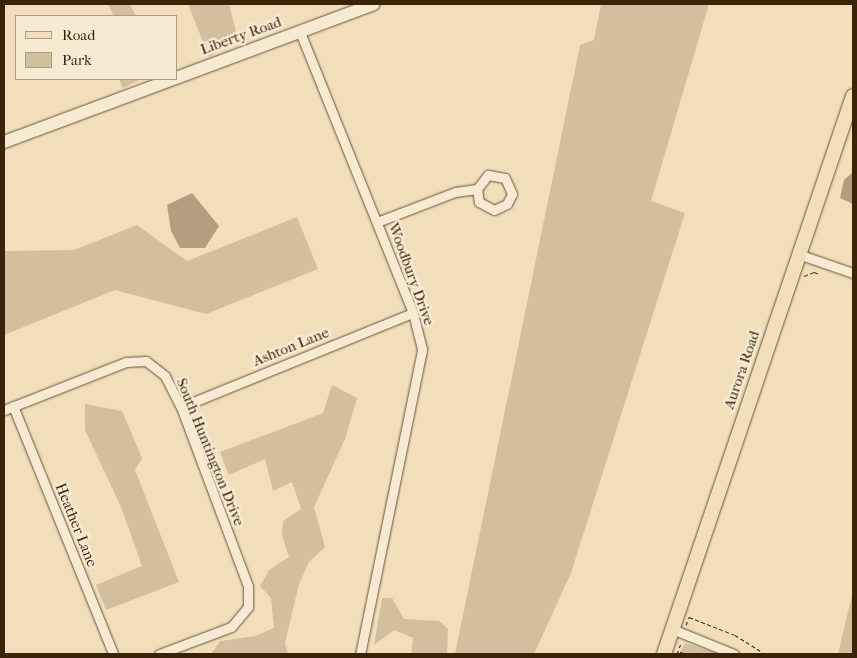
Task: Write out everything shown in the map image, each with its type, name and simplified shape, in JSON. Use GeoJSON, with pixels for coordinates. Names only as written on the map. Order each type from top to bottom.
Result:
{"type":"FeatureCollection","features":[{"type":"Feature","properties":{"kind":"main road","name":"Aurora Road"},"geometry":{"type":"LineString","coordinates":[[664,654],[853,96]]}},
{"type":"Feature","properties":{"kind":"street","name":"Liberty Road"},"geometry":{"type":"LineString","coordinates":[[178,77],[374,4]]}},
{"type":"Feature","properties":{"kind":"street","name":"Woodbury Drive"},"geometry":{"type":"LineString","coordinates":[[300,32],[412,313],[422,350],[360,654]]}},
{"type":"Feature","properties":{"kind":"street","name":"Liberty Road"},"geometry":{"type":"LineString","coordinates":[[4,142],[170,80]]}},
{"type":"Feature","properties":{"kind":"street"},"geometry":{"type":"LineString","coordinates":[[499,175],[510,185],[512,194],[507,204],[494,210],[479,202],[477,189],[483,178],[499,175]]}},
{"type":"Feature","properties":{"kind":"street"},"geometry":{"type":"LineString","coordinates":[[377,222],[455,192],[477,189]]}},
{"type":"Feature","properties":{"kind":"street"},"geometry":{"type":"LineString","coordinates":[[798,254],[853,272]]}},
{"type":"Feature","properties":{"kind":"street","name":"Ashton Lane"},"geometry":{"type":"LineString","coordinates":[[181,407],[412,313]]}},
{"type":"Feature","properties":{"kind":"street","name":"South Huntington Drive"},"geometry":{"type":"LineString","coordinates":[[4,410],[126,362],[146,362],[165,376],[181,407],[248,586],[248,607],[231,627],[159,654]]}},
{"type":"Feature","properties":{"kind":"street","name":"Heather Lane"},"geometry":{"type":"LineString","coordinates":[[13,406],[113,654]]}},
{"type":"Feature","properties":{"kind":"street"},"geometry":{"type":"LineString","coordinates":[[672,629],[734,654]]}},
{"type":"Feature","properties":{"kind":"path"},"geometry":{"type":"LineString","coordinates":[[689,617],[734,634],[765,654]]}},
{"type":"Feature","properties":{"kind":"path"},"geometry":{"type":"LineString","coordinates":[[677,654],[681,647]]}},
{"type":"Feature","properties":{"kind":"path"},"geometry":{"type":"LineString","coordinates":[[679,652],[688,654]]}},
{"type":"Feature","properties":{"kind":"green space"},"geometry":{"type":"Polygon","coordinates":[[[108,4],[130,4],[136,15],[114,15],[108,4]]]}},
{"type":"Feature","properties":{"kind":"green space"},"geometry":{"type":"Polygon","coordinates":[[[188,4],[229,4],[238,39],[209,57],[188,4]]]}},
{"type":"Feature","properties":{"kind":"green space"},"geometry":{"type":"Polygon","coordinates":[[[601,4],[709,4],[651,201],[685,213],[571,573],[534,654],[455,654],[580,45],[594,40],[601,4]]]}},
{"type":"Feature","properties":{"kind":"green space"},"geometry":{"type":"Polygon","coordinates":[[[119,80],[139,80],[123,88],[119,80]]]}},
{"type":"Feature","properties":{"kind":"green space"},"geometry":{"type":"Polygon","coordinates":[[[297,217],[318,269],[206,314],[115,290],[4,335],[4,251],[74,250],[137,225],[187,261],[297,217]]]}},
{"type":"Feature","properties":{"kind":"green space"},"geometry":{"type":"Polygon","coordinates":[[[332,385],[357,398],[345,439],[314,507],[325,547],[309,562],[299,584],[285,643],[288,654],[211,654],[220,641],[255,636],[274,628],[271,598],[260,586],[269,570],[289,557],[282,535],[283,521],[301,509],[292,482],[273,491],[265,459],[229,475],[220,452],[323,413],[332,385]]]}},
{"type":"Feature","properties":{"kind":"green space"},"geometry":{"type":"Polygon","coordinates":[[[85,404],[122,411],[142,458],[135,470],[179,582],[106,610],[96,585],[142,566],[121,507],[85,430],[85,404]]]}},
{"type":"Feature","properties":{"kind":"green space"},"geometry":{"type":"Polygon","coordinates":[[[853,591],[853,654],[838,654],[853,591]]]}},
{"type":"Feature","properties":{"kind":"green space"},"geometry":{"type":"Polygon","coordinates":[[[382,598],[392,598],[404,619],[439,621],[448,629],[447,654],[411,654],[413,638],[394,630],[374,645],[382,598]]]}},
{"type":"Feature","properties":{"kind":"green space"},"geometry":{"type":"Polygon","coordinates":[[[685,643],[719,654],[679,654],[685,643]]]}},
{"type":"Feature","properties":{"kind":"shaded area"},"geometry":{"type":"Polygon","coordinates":[[[853,172],[853,204],[840,198],[844,180],[853,172]]]}},
{"type":"Feature","properties":{"kind":"shaded area"},"geometry":{"type":"Polygon","coordinates":[[[192,193],[219,226],[205,248],[180,248],[171,231],[167,205],[192,193]]]}}]}
